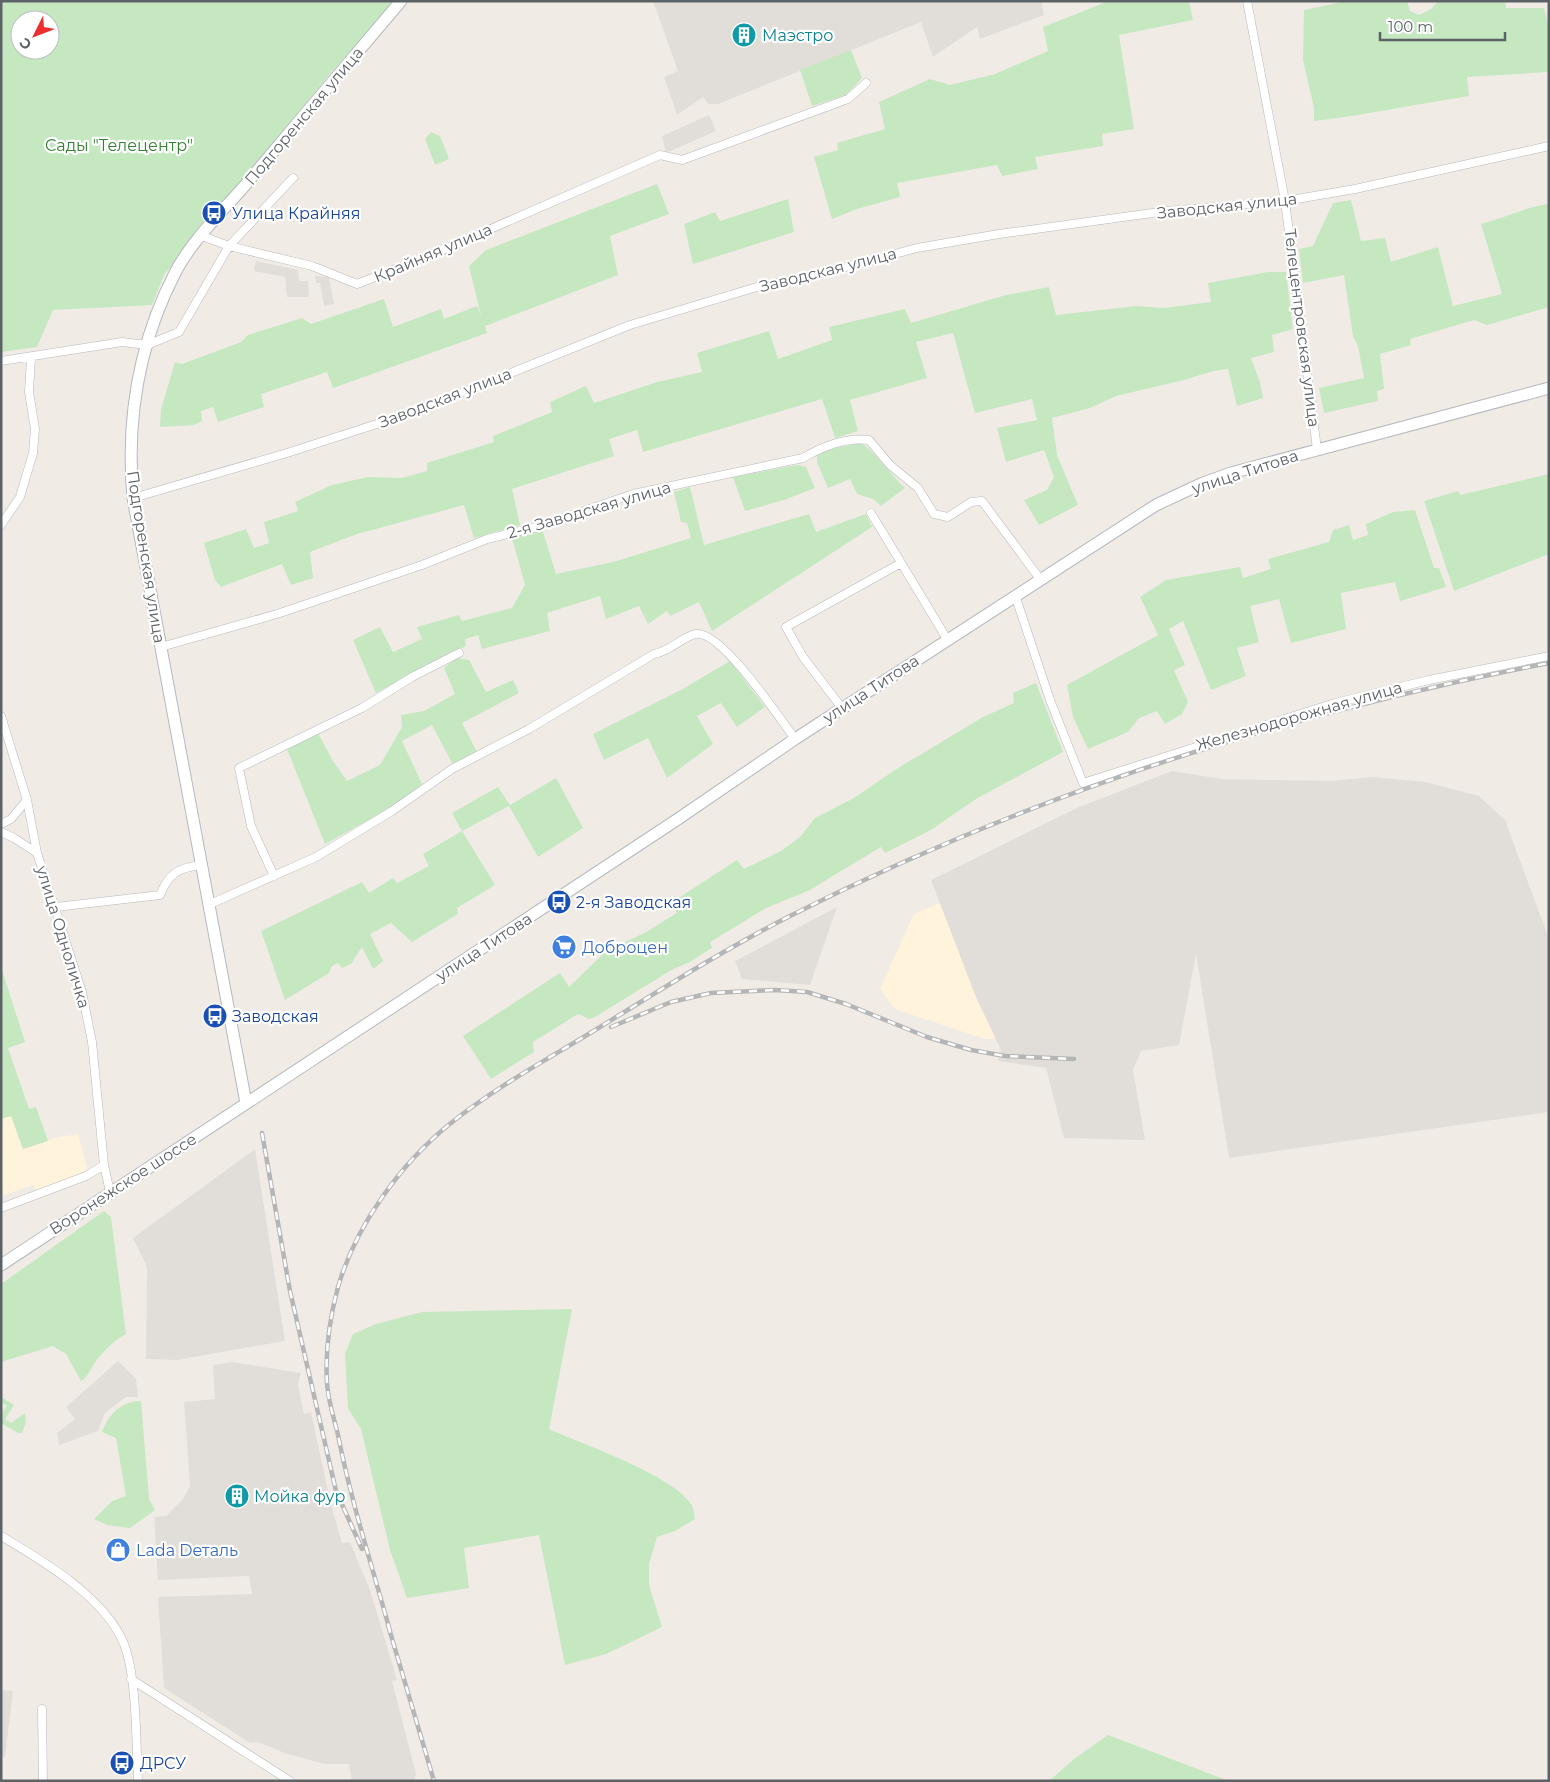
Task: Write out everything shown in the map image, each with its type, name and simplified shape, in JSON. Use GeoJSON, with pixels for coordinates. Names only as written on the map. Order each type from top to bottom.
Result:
{"type":"FeatureCollection","features":[{"type":"Feature","properties":{"kind":"main road","name":"Подгоренская улица"},"geometry":{"type":"LineString","coordinates":[[246,1103],[133,498],[130,430],[147,344],[177,271],[202,236],[401,1]]}},
{"type":"Feature","properties":{"kind":"main road","name":"улица Титова"},"geometry":{"type":"LineString","coordinates":[[246,1103],[676,821],[947,638],[1156,504],[1217,478],[1317,449],[1549,388]]}},
{"type":"Feature","properties":{"kind":"main road","name":"Воронежское шоссе"},"geometry":{"type":"LineString","coordinates":[[1,1264],[246,1103]]}},
{"type":"Feature","properties":{"kind":"street","name":"Телецентровская улица"},"geometry":{"type":"LineString","coordinates":[[1247,1],[1285,201],[1317,449]]}},
{"type":"Feature","properties":{"kind":"street","name":"Крайняя улица"},"geometry":{"type":"LineString","coordinates":[[202,236],[230,246],[312,266],[357,284],[431,255],[658,156],[682,160],[848,99],[866,82]]}},
{"type":"Feature","properties":{"kind":"street","name":"Заводская улица"},"geometry":{"type":"LineString","coordinates":[[133,498],[287,453],[414,412],[630,325],[757,287],[816,275],[917,248],[999,234],[1167,211],[1285,201],[1355,189],[1549,146]]}},
{"type":"Feature","properties":{"kind":"street"},"geometry":{"type":"LineString","coordinates":[[1,361],[30,358],[122,342],[147,344],[179,332],[230,246],[293,178]]}},
{"type":"Feature","properties":{"kind":"street"},"geometry":{"type":"LineString","coordinates":[[1,525],[20,498],[32,453],[35,429],[29,392],[30,358]]}},
{"type":"Feature","properties":{"kind":"street","name":"2-я Заводская улица"},"geometry":{"type":"LineString","coordinates":[[161,647],[277,614],[422,565],[487,539],[540,526],[633,494],[803,458],[818,449],[855,438],[869,440],[890,465],[918,488],[934,514],[948,517],[971,502],[982,501],[1040,579]]}},
{"type":"Feature","properties":{"kind":"street"},"geometry":{"type":"LineString","coordinates":[[871,513],[947,638]]}},
{"type":"Feature","properties":{"kind":"street"},"geometry":{"type":"LineString","coordinates":[[842,708],[803,657],[786,627],[901,563]]}},
{"type":"Feature","properties":{"kind":"street","name":"Железнодорожная улица"},"geometry":{"type":"LineString","coordinates":[[1015,595],[1050,700],[1083,783],[1334,703],[1429,680],[1549,656]]}},
{"type":"Feature","properties":{"kind":"street"},"geometry":{"type":"LineString","coordinates":[[208,905],[316,856],[392,811],[452,769],[529,729],[654,654],[666,652],[694,634],[706,634],[735,660],[795,739]]}},
{"type":"Feature","properties":{"kind":"street"},"geometry":{"type":"LineString","coordinates":[[274,876],[252,826],[239,768],[362,708],[412,677],[459,653]]}},
{"type":"Feature","properties":{"kind":"street","name":"улица Одноличка"},"geometry":{"type":"LineString","coordinates":[[1,716],[28,800],[37,853],[82,992],[92,1042],[104,1164],[110,1192]]}},
{"type":"Feature","properties":{"kind":"street"},"geometry":{"type":"LineString","coordinates":[[1,824],[11,819],[28,800]]}},
{"type":"Feature","properties":{"kind":"street"},"geometry":{"type":"LineString","coordinates":[[1,832],[37,853]]}},
{"type":"Feature","properties":{"kind":"street"},"geometry":{"type":"LineString","coordinates":[[56,907],[160,895],[165,883],[181,867],[201,865]]}},
{"type":"Feature","properties":{"kind":"street"},"geometry":{"type":"LineString","coordinates":[[1,1208],[86,1176],[104,1164]]}},
{"type":"Feature","properties":{"kind":"street"},"geometry":{"type":"LineString","coordinates":[[1,1537],[36,1557],[101,1608],[114,1625],[124,1644],[131,1679],[138,1781]]}},
{"type":"Feature","properties":{"kind":"street"},"geometry":{"type":"LineString","coordinates":[[131,1679],[287,1780]]}},
{"type":"Feature","properties":{"kind":"street"},"geometry":{"type":"LineString","coordinates":[[42,1709],[43,1781]]}},
{"type":"Feature","properties":{"kind":"shaded area"},"geometry":{"type":"Polygon","coordinates":[[[653,1],[1041,1],[1044,15],[980,39],[977,27],[933,57],[921,22],[718,104],[708,104],[703,97],[677,115],[664,77],[678,71],[653,1]]]}},
{"type":"Feature","properties":{"kind":"shaded area"},"geometry":{"type":"Polygon","coordinates":[[[709,115],[716,131],[666,153],[662,136],[709,115]]]}},
{"type":"Feature","properties":{"kind":"shaded area"},"geometry":{"type":"Polygon","coordinates":[[[256,261],[298,270],[299,281],[308,281],[309,297],[287,297],[285,277],[254,271],[256,261]]]}},
{"type":"Feature","properties":{"kind":"shaded area"},"geometry":{"type":"Polygon","coordinates":[[[315,276],[329,277],[334,304],[324,306],[320,283],[316,283],[315,276]]]}},
{"type":"Feature","properties":{"kind":"shaded area"},"geometry":{"type":"Polygon","coordinates":[[[1172,771],[1222,779],[1331,781],[1373,777],[1426,782],[1479,796],[1505,820],[1549,939],[1549,1112],[1229,1158],[1196,954],[1179,1045],[1141,1051],[1133,1070],[1145,1140],[1064,1138],[1046,1068],[998,1061],[1001,1050],[976,997],[931,880],[1079,807],[1172,771]]]}},
{"type":"Feature","properties":{"kind":"shaded area"},"geometry":{"type":"Polygon","coordinates":[[[940,903],[976,997],[996,1039],[985,1039],[895,1009],[880,989],[914,914],[940,903]]]}},
{"type":"Feature","properties":{"kind":"shaded area"},"geometry":{"type":"Polygon","coordinates":[[[837,907],[810,985],[742,979],[735,961],[837,907]]]}},
{"type":"Feature","properties":{"kind":"shaded area"},"geometry":{"type":"Polygon","coordinates":[[[11,1115],[23,1149],[55,1138],[78,1134],[87,1168],[85,1172],[38,1192],[33,1185],[1,1196],[1,1119],[11,1115]]]}},
{"type":"Feature","properties":{"kind":"shaded area"},"geometry":{"type":"Polygon","coordinates":[[[255,1149],[285,1341],[177,1360],[146,1359],[147,1267],[133,1238],[255,1149]]]}},
{"type":"Feature","properties":{"kind":"shaded area"},"geometry":{"type":"Polygon","coordinates":[[[118,1361],[136,1379],[138,1397],[126,1397],[105,1413],[98,1431],[59,1445],[57,1433],[75,1419],[66,1407],[118,1361]]]}},
{"type":"Feature","properties":{"kind":"shaded area"},"geometry":{"type":"Polygon","coordinates":[[[233,1362],[301,1373],[298,1384],[304,1414],[311,1412],[330,1501],[342,1543],[350,1542],[370,1590],[397,1680],[392,1681],[416,1774],[414,1781],[352,1781],[349,1764],[325,1764],[287,1754],[258,1742],[250,1743],[164,1688],[158,1597],[252,1594],[249,1576],[158,1580],[154,1517],[166,1516],[183,1499],[190,1486],[184,1402],[215,1399],[213,1365],[233,1362]]]}},
{"type":"Feature","properties":{"kind":"shaded area"},"geometry":{"type":"Polygon","coordinates":[[[1,1690],[13,1691],[5,1757],[1,1756],[1,1690]]]}},
{"type":"Feature","properties":{"kind":"green space","name":"Сады \"Телецентр\""},"geometry":{"type":"Polygon","coordinates":[[[1,1],[394,1],[328,76],[164,275],[152,305],[53,310],[37,347],[1,352],[1,1]]]}},
{"type":"Feature","properties":{"kind":"green space"},"geometry":{"type":"Polygon","coordinates":[[[1109,1],[1189,1],[1193,20],[1119,35],[1134,129],[1102,134],[1103,146],[1035,157],[1038,169],[1002,176],[997,165],[897,183],[900,197],[857,209],[832,219],[814,157],[838,150],[837,143],[885,129],[879,102],[930,79],[950,85],[995,74],[1048,51],[1043,27],[1109,1]]]}},
{"type":"Feature","properties":{"kind":"green space"},"geometry":{"type":"Polygon","coordinates":[[[1347,1],[1407,1],[1410,11],[1419,15],[1431,9],[1438,1],[1505,1],[1506,8],[1544,8],[1549,28],[1549,72],[1467,77],[1469,96],[1314,121],[1314,108],[1303,60],[1304,10],[1347,1]]]}},
{"type":"Feature","properties":{"kind":"green space"},"geometry":{"type":"Polygon","coordinates":[[[851,50],[862,78],[846,95],[812,106],[800,70],[851,50]]]}},
{"type":"Feature","properties":{"kind":"green space"},"geometry":{"type":"Polygon","coordinates":[[[431,132],[440,136],[449,159],[435,165],[425,139],[431,132]]]}},
{"type":"Feature","properties":{"kind":"green space"},"geometry":{"type":"Polygon","coordinates":[[[657,184],[669,214],[610,236],[618,275],[485,326],[487,333],[333,388],[327,372],[261,394],[264,407],[218,422],[213,407],[201,411],[202,421],[194,425],[160,427],[161,409],[175,362],[182,364],[241,342],[248,335],[302,318],[311,324],[384,299],[393,327],[441,309],[444,319],[477,306],[481,316],[469,266],[486,250],[657,184]]]}},
{"type":"Feature","properties":{"kind":"green space"},"geometry":{"type":"Polygon","coordinates":[[[788,199],[794,232],[693,264],[684,224],[715,212],[720,221],[788,199]]]}},
{"type":"Feature","properties":{"kind":"green space"},"geometry":{"type":"Polygon","coordinates":[[[1351,200],[1361,241],[1385,238],[1391,262],[1438,247],[1453,306],[1502,294],[1481,224],[1549,204],[1549,307],[1487,325],[1474,320],[1410,339],[1411,345],[1380,354],[1384,389],[1377,391],[1378,401],[1324,413],[1319,388],[1364,378],[1358,346],[1353,336],[1344,275],[1303,283],[1299,249],[1313,246],[1333,203],[1351,200]]]}},
{"type":"Feature","properties":{"kind":"green space"},"geometry":{"type":"Polygon","coordinates":[[[1268,272],[1286,272],[1293,329],[1272,335],[1274,352],[1251,358],[1260,382],[1263,398],[1237,406],[1228,369],[1213,371],[1116,396],[1090,408],[1052,418],[1057,455],[1078,505],[1039,525],[1024,500],[1047,490],[1054,477],[1044,450],[1006,462],[997,428],[1037,420],[1032,399],[975,413],[953,333],[916,342],[927,378],[850,400],[858,431],[835,438],[822,399],[643,452],[637,430],[609,439],[614,456],[512,489],[520,525],[474,538],[464,505],[357,534],[310,552],[313,578],[291,585],[282,564],[221,587],[215,580],[204,543],[246,529],[254,548],[269,543],[264,522],[298,511],[295,502],[332,485],[368,477],[402,478],[427,471],[427,463],[494,442],[493,436],[552,412],[550,402],[586,386],[594,403],[657,382],[702,372],[697,353],[769,331],[778,359],[832,340],[829,327],[905,309],[911,323],[1006,295],[1049,287],[1056,315],[1136,306],[1164,308],[1211,302],[1208,283],[1268,272]]]}},
{"type":"Feature","properties":{"kind":"green space"},"geometry":{"type":"Polygon","coordinates":[[[854,444],[866,446],[905,488],[881,506],[873,499],[857,494],[850,479],[828,488],[817,462],[817,456],[823,451],[854,444]]]}},
{"type":"Feature","properties":{"kind":"green space"},"geometry":{"type":"Polygon","coordinates":[[[797,465],[806,467],[815,488],[784,500],[745,511],[733,477],[797,465]]]}},
{"type":"Feature","properties":{"kind":"green space"},"geometry":{"type":"Polygon","coordinates":[[[1549,474],[1549,554],[1454,591],[1424,501],[1458,491],[1460,495],[1549,474]]]}},
{"type":"Feature","properties":{"kind":"green space"},"geometry":{"type":"Polygon","coordinates":[[[690,487],[704,545],[809,514],[816,532],[866,514],[872,527],[712,631],[699,602],[670,616],[667,611],[648,624],[639,606],[606,619],[600,596],[547,613],[550,631],[482,649],[478,635],[465,639],[466,646],[376,693],[353,640],[380,627],[393,652],[422,639],[417,627],[459,615],[462,621],[512,608],[525,585],[512,538],[542,529],[556,574],[613,562],[691,538],[687,523],[681,522],[674,492],[690,487]]]}},
{"type":"Feature","properties":{"kind":"green space"},"geometry":{"type":"Polygon","coordinates":[[[1415,510],[1434,568],[1439,568],[1446,587],[1400,601],[1395,582],[1341,593],[1346,629],[1291,643],[1279,599],[1250,606],[1259,642],[1237,648],[1246,676],[1211,690],[1183,621],[1169,629],[1185,665],[1174,670],[1188,702],[1182,714],[1165,724],[1157,711],[1139,718],[1128,732],[1088,749],[1073,717],[1067,685],[1158,635],[1140,597],[1166,580],[1240,567],[1243,578],[1271,569],[1268,559],[1329,542],[1333,530],[1349,525],[1353,540],[1368,535],[1366,524],[1393,512],[1415,510]]]}},
{"type":"Feature","properties":{"kind":"green space"},"geometry":{"type":"Polygon","coordinates":[[[456,658],[469,660],[486,692],[513,680],[519,693],[462,723],[477,752],[453,765],[432,725],[402,741],[422,784],[399,803],[325,844],[287,749],[318,733],[333,761],[347,781],[380,765],[402,727],[401,715],[424,711],[455,694],[444,668],[456,658]]]}},
{"type":"Feature","properties":{"kind":"green space"},"geometry":{"type":"Polygon","coordinates":[[[730,661],[765,707],[737,727],[721,703],[697,716],[713,744],[667,778],[648,738],[604,760],[593,734],[681,690],[730,661]]]}},
{"type":"Feature","properties":{"kind":"green space"},"geometry":{"type":"Polygon","coordinates":[[[1036,683],[1063,752],[976,799],[931,830],[885,853],[881,847],[808,891],[766,908],[710,942],[712,948],[688,963],[673,969],[595,1017],[589,1019],[578,1014],[533,1042],[534,1052],[491,1079],[463,1036],[560,973],[569,987],[605,952],[646,932],[677,913],[671,903],[737,860],[744,869],[781,851],[800,837],[815,818],[854,798],[895,770],[983,717],[1014,703],[1013,693],[1036,683]]]}},
{"type":"Feature","properties":{"kind":"green space"},"geometry":{"type":"Polygon","coordinates":[[[556,778],[583,828],[538,857],[509,806],[462,831],[452,813],[498,787],[510,805],[556,778]]]}},
{"type":"Feature","properties":{"kind":"green space"},"geometry":{"type":"Polygon","coordinates":[[[462,831],[495,885],[457,908],[458,914],[412,942],[391,923],[370,934],[383,961],[373,969],[362,947],[351,964],[342,968],[338,963],[332,966],[329,973],[285,1000],[261,931],[362,882],[369,893],[393,878],[397,883],[429,866],[423,854],[462,831]]]}},
{"type":"Feature","properties":{"kind":"green space"},"geometry":{"type":"Polygon","coordinates":[[[1,967],[25,1042],[8,1048],[29,1109],[36,1107],[48,1141],[23,1149],[11,1116],[1,1119],[1,967]]]}},
{"type":"Feature","properties":{"kind":"green space"},"geometry":{"type":"Polygon","coordinates":[[[104,1211],[111,1217],[126,1334],[106,1350],[81,1381],[66,1354],[53,1346],[1,1362],[1,1284],[104,1211]]]}},
{"type":"Feature","properties":{"kind":"green space"},"geometry":{"type":"Polygon","coordinates":[[[572,1309],[549,1429],[626,1461],[665,1482],[681,1493],[691,1504],[695,1519],[675,1531],[657,1537],[649,1564],[649,1585],[662,1627],[606,1654],[565,1665],[539,1535],[464,1548],[469,1588],[407,1598],[390,1550],[361,1429],[348,1408],[345,1354],[353,1334],[376,1324],[422,1312],[572,1309]]]}},
{"type":"Feature","properties":{"kind":"green space"},"geometry":{"type":"Polygon","coordinates":[[[1,1397],[14,1405],[5,1419],[11,1423],[25,1413],[26,1422],[22,1433],[18,1433],[1,1423],[1,1414],[7,1406],[1,1402],[1,1397]]]}},
{"type":"Feature","properties":{"kind":"green space"},"geometry":{"type":"Polygon","coordinates":[[[141,1401],[149,1499],[155,1510],[130,1528],[107,1525],[94,1519],[112,1501],[126,1496],[116,1438],[102,1432],[108,1419],[122,1406],[141,1401]]]}},
{"type":"Feature","properties":{"kind":"green space"},"geometry":{"type":"Polygon","coordinates":[[[1108,1735],[1229,1781],[1049,1781],[1074,1759],[1108,1735]]]}},
{"type":"Feature","properties":{"kind":"railway"},"geometry":{"type":"LineString","coordinates":[[390,1631],[355,1509],[330,1403],[327,1371],[329,1335],[338,1287],[346,1264],[368,1218],[398,1176],[451,1123],[524,1073],[742,942],[880,872],[973,832],[1066,796],[1161,763],[1257,733],[1451,683],[1549,663]]}},
{"type":"Feature","properties":{"kind":"railway"},"geometry":{"type":"LineString","coordinates":[[611,1027],[671,1002],[711,993],[775,990],[807,992],[846,1004],[927,1037],[971,1050],[1005,1056],[1074,1059]]}},
{"type":"Feature","properties":{"kind":"railway"},"geometry":{"type":"LineString","coordinates":[[262,1133],[290,1291],[336,1491],[362,1549]]}},
{"type":"Feature","properties":{"kind":"railway"},"geometry":{"type":"LineString","coordinates":[[388,1625],[434,1781]]}},
{"type":"Feature","properties":{"kind":"place","name":"Маэстро"},"geometry":{"type":"Point","coordinates":[744,35]}},
{"type":"Feature","properties":{"kind":"place","name":"Улица Крайняя"},"geometry":{"type":"Point","coordinates":[214,213]}},
{"type":"Feature","properties":{"kind":"place","name":"2-я Заводская"},"geometry":{"type":"Point","coordinates":[559,902]}},
{"type":"Feature","properties":{"kind":"place","name":"Доброцен"},"geometry":{"type":"Point","coordinates":[564,947]}},
{"type":"Feature","properties":{"kind":"place","name":"Заводская"},"geometry":{"type":"Point","coordinates":[215,1016]}},
{"type":"Feature","properties":{"kind":"place","name":"Мойка фур"},"geometry":{"type":"Point","coordinates":[237,1496]}},
{"type":"Feature","properties":{"kind":"place","name":"Lada Dеталь"},"geometry":{"type":"Point","coordinates":[118,1550]}},
{"type":"Feature","properties":{"kind":"place","name":"ДРСУ"},"geometry":{"type":"Point","coordinates":[122,1763]}}]}
